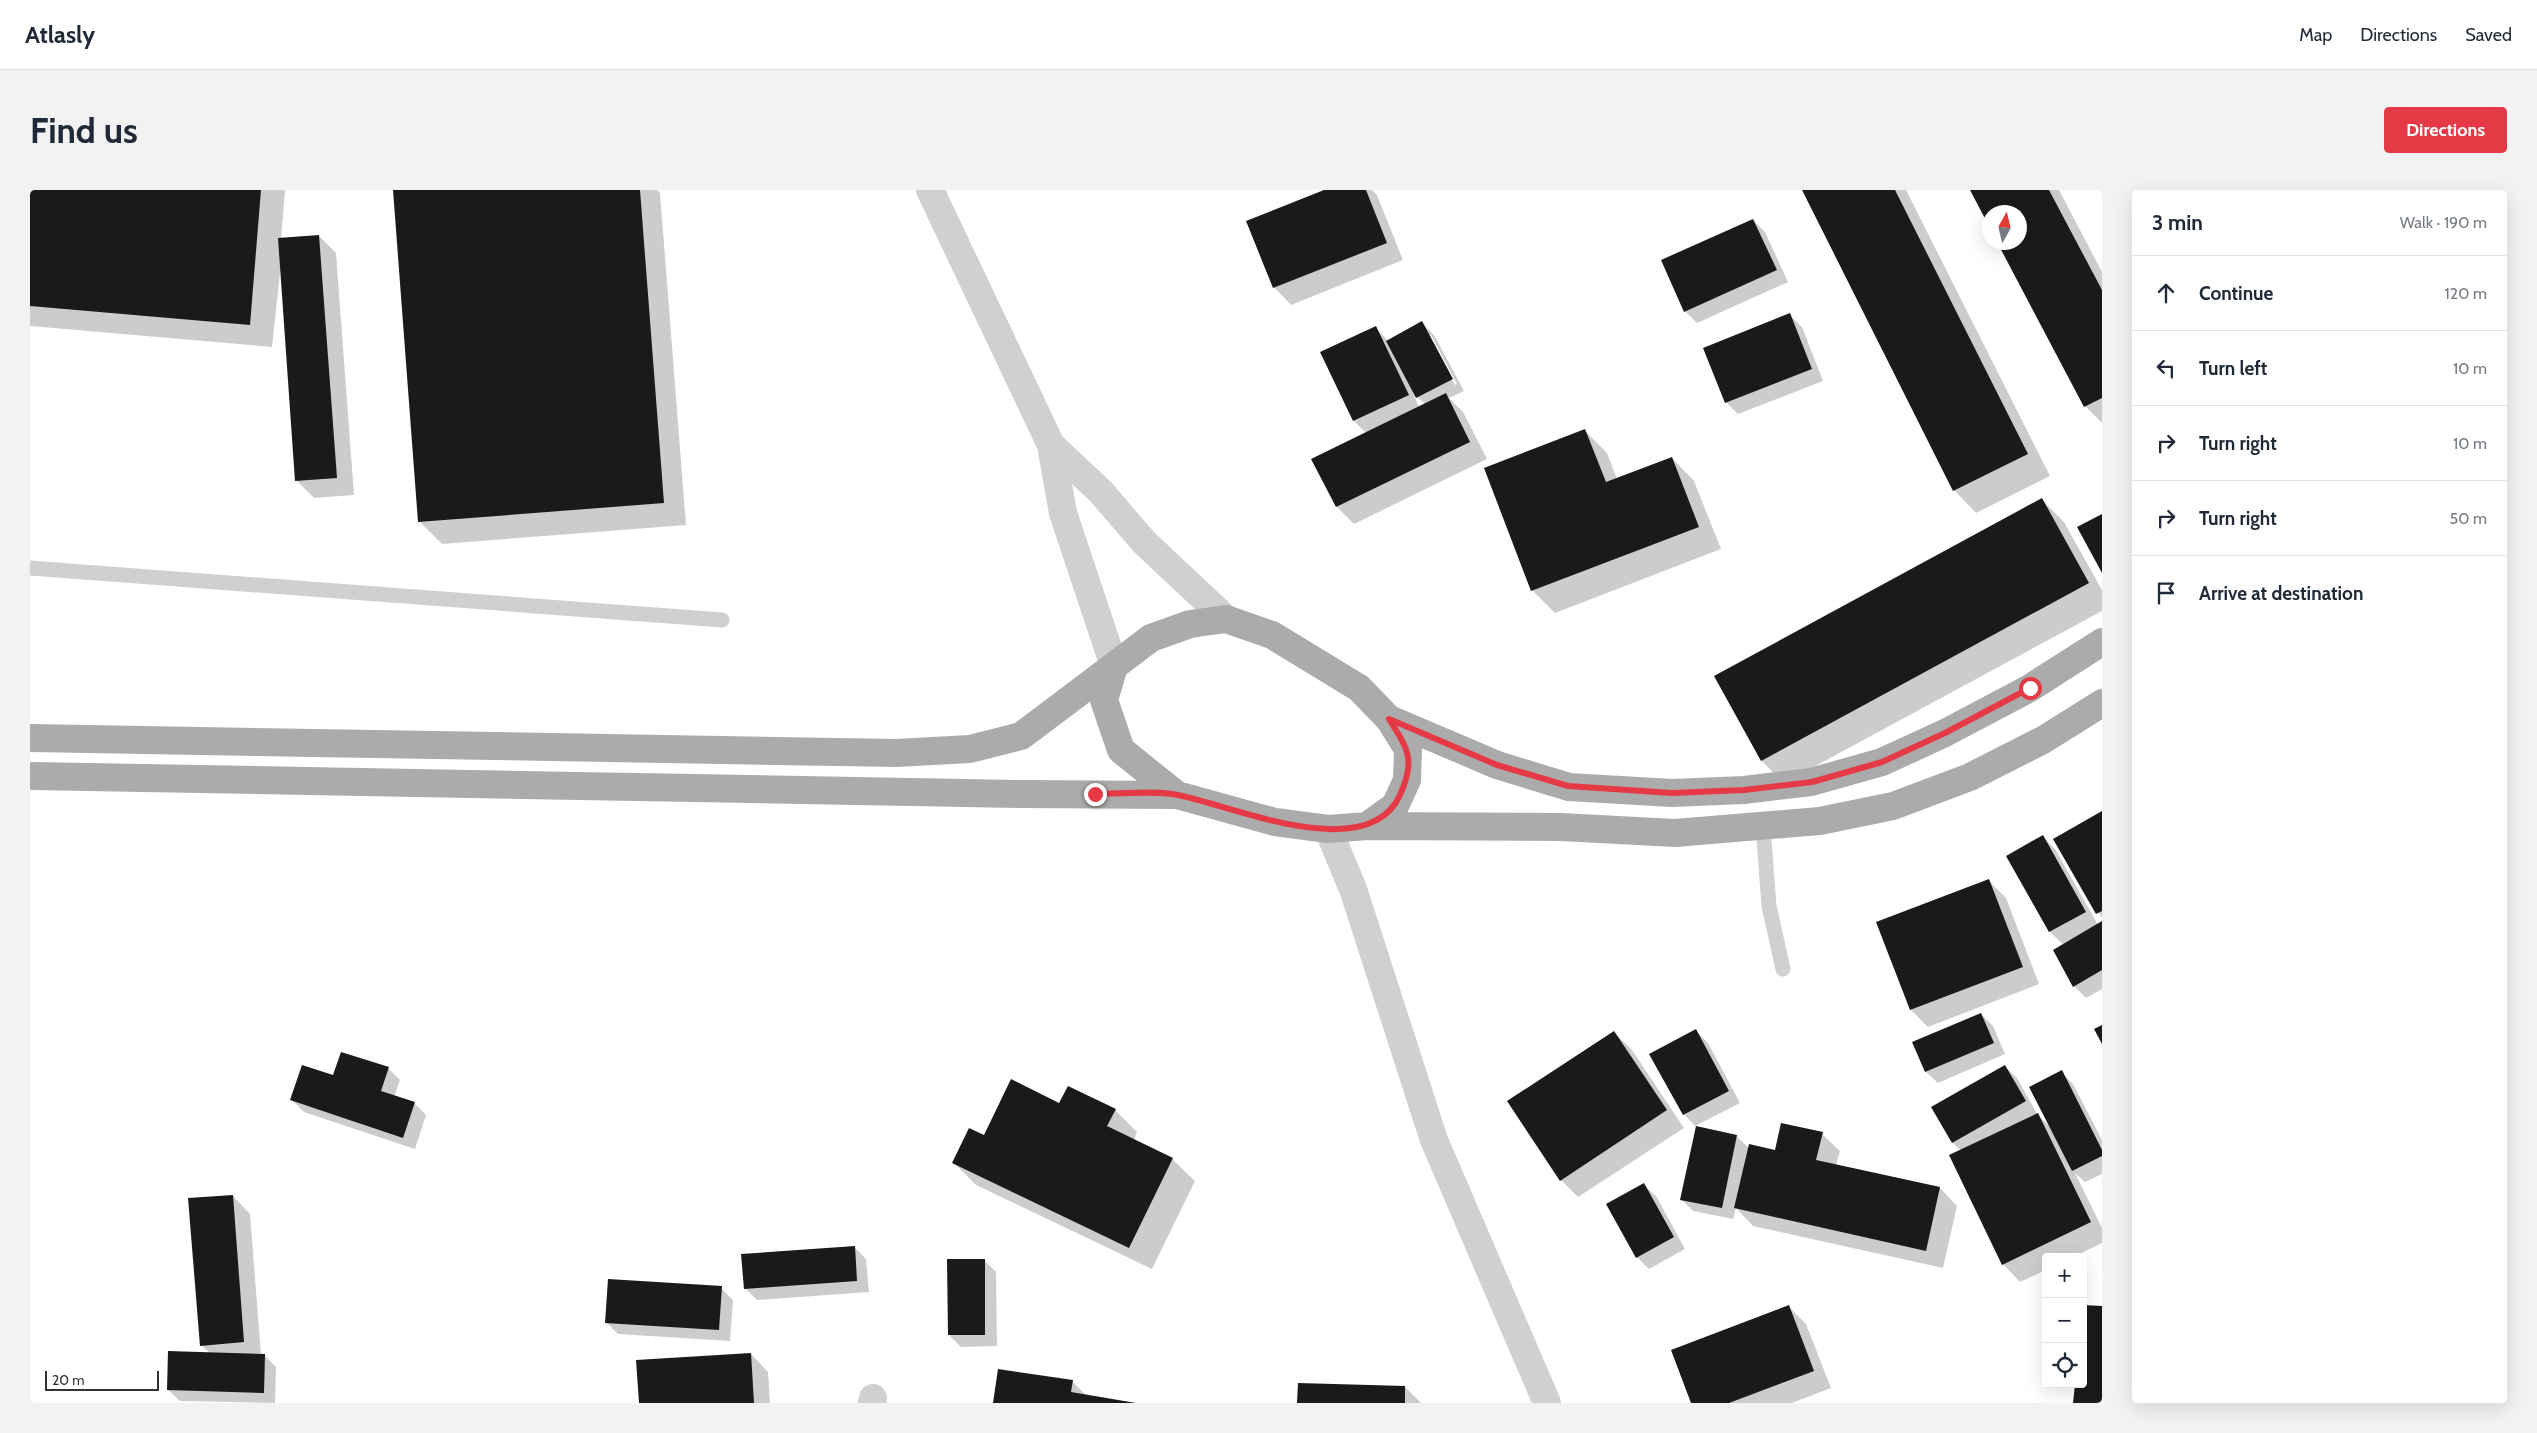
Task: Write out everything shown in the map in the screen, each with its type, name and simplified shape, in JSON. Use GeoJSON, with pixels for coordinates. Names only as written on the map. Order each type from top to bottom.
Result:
{"type":"FeatureCollection","features":[{"type":"Feature","properties":{"kind":"main road"},"geometry":{"type":"LineString","coordinates":[[30,738],[896,753],[970,749],[1021,736],[1151,638],[1190,624],[1226,619],[1272,635],[1359,688],[1389,719],[1408,749],[1407,780],[1395,806],[1367,826]]}},
{"type":"Feature","properties":{"kind":"main road"},"geometry":{"type":"LineString","coordinates":[[1389,719],[1497,765],[1568,786],[1672,793],[1744,790],[1812,782],[1882,762],[1945,733],[2030,688],[2102,642]]}},
{"type":"Feature","properties":{"kind":"main road"},"geometry":{"type":"LineString","coordinates":[[1114,666],[1104,700],[1122,750],[1177,794]]}},
{"type":"Feature","properties":{"kind":"main road"},"geometry":{"type":"LineString","coordinates":[[30,776],[1022,794],[1177,794],[1276,822],[1328,829],[1367,826],[1552,827],[1675,833],[1820,821],[1893,806],[1970,777],[2042,740],[2102,703]]}},
{"type":"Feature","properties":{"kind":"street"},"geometry":{"type":"LineString","coordinates":[[930,190],[1051,445],[1063,513],[1114,666]]}},
{"type":"Feature","properties":{"kind":"street"},"geometry":{"type":"LineString","coordinates":[[1051,445],[1100,492],[1144,542],[1226,619]]}},
{"type":"Feature","properties":{"kind":"street"},"geometry":{"type":"LineString","coordinates":[[1328,829],[1353,889],[1434,1140],[1547,1403]]}},
{"type":"Feature","properties":{"kind":"lane"},"geometry":{"type":"LineString","coordinates":[[30,568],[722,620]]}},
{"type":"Feature","properties":{"kind":"lane"},"geometry":{"type":"LineString","coordinates":[[1763,826],[1769,906],[1783,970]]}},
{"type":"Feature","properties":{"kind":"building"},"geometry":{"type":"Polygon","coordinates":[[[30,190],[261,190],[250,325],[30,306],[30,190]]]}},
{"type":"Feature","properties":{"kind":"building"},"geometry":{"type":"Polygon","coordinates":[[[393,190],[640,190],[664,503],[418,522],[393,190]]]}},
{"type":"Feature","properties":{"kind":"building"},"geometry":{"type":"Polygon","coordinates":[[[1324,190],[1366,190],[1387,243],[1273,288],[1246,221],[1324,190]]]}},
{"type":"Feature","properties":{"kind":"building"},"geometry":{"type":"Polygon","coordinates":[[[1802,190],[1895,190],[2028,454],[1953,491],[1802,190]]]}},
{"type":"Feature","properties":{"kind":"building"},"geometry":{"type":"Polygon","coordinates":[[[1970,190],[2049,190],[2102,290],[2102,398],[2084,407],[2001,250],[2027,250],[2027,205],[1982,205],[1982,213],[1970,190]]]}},
{"type":"Feature","properties":{"kind":"building"},"geometry":{"type":"Polygon","coordinates":[[[1753,219],[1777,270],[1684,312],[1661,260],[1753,219]]]}},
{"type":"Feature","properties":{"kind":"building"},"geometry":{"type":"Polygon","coordinates":[[[319,235],[337,478],[295,481],[278,238],[319,235]]]}},
{"type":"Feature","properties":{"kind":"building"},"geometry":{"type":"Polygon","coordinates":[[[1790,313],[1812,369],[1725,403],[1703,348],[1790,313]]]}},
{"type":"Feature","properties":{"kind":"building"},"geometry":{"type":"Polygon","coordinates":[[[1422,321],[1453,379],[1416,398],[1386,341],[1422,321]]]}},
{"type":"Feature","properties":{"kind":"building"},"geometry":{"type":"Polygon","coordinates":[[[1376,326],[1409,395],[1353,421],[1320,352],[1376,326]]]}},
{"type":"Feature","properties":{"kind":"building"},"geometry":{"type":"Polygon","coordinates":[[[1446,393],[1470,442],[1336,507],[1311,459],[1446,393]]]}},
{"type":"Feature","properties":{"kind":"building"},"geometry":{"type":"Polygon","coordinates":[[[1585,429],[1606,482],[1672,457],[1699,527],[1531,591],[1484,468],[1585,429]]]}},
{"type":"Feature","properties":{"kind":"building"},"geometry":{"type":"Polygon","coordinates":[[[2042,498],[2089,583],[1761,761],[1714,676],[2042,498]]]}},
{"type":"Feature","properties":{"kind":"building"},"geometry":{"type":"Polygon","coordinates":[[[2102,514],[2102,573],[2077,527],[2102,514]]]}},
{"type":"Feature","properties":{"kind":"building"},"geometry":{"type":"Polygon","coordinates":[[[2102,811],[2102,911],[2096,914],[2053,839],[2102,811]]]}},
{"type":"Feature","properties":{"kind":"building"},"geometry":{"type":"Polygon","coordinates":[[[2043,835],[2086,912],[2049,932],[2006,856],[2043,835]]]}},
{"type":"Feature","properties":{"kind":"building"},"geometry":{"type":"Polygon","coordinates":[[[1989,879],[2023,967],[1910,1010],[1876,922],[1989,879]]]}},
{"type":"Feature","properties":{"kind":"building"},"geometry":{"type":"Polygon","coordinates":[[[2102,921],[2102,970],[2073,987],[2053,950],[2102,921]]]}},
{"type":"Feature","properties":{"kind":"building"},"geometry":{"type":"Polygon","coordinates":[[[1981,1013],[1994,1043],[1925,1072],[1912,1042],[1981,1013]]]}},
{"type":"Feature","properties":{"kind":"building"},"geometry":{"type":"Polygon","coordinates":[[[2102,1025],[2102,1044],[2094,1029],[2102,1025]]]}},
{"type":"Feature","properties":{"kind":"building"},"geometry":{"type":"Polygon","coordinates":[[[1696,1029],[1729,1091],[1683,1115],[1649,1054],[1696,1029]]]}},
{"type":"Feature","properties":{"kind":"building"},"geometry":{"type":"Polygon","coordinates":[[[1614,1031],[1667,1110],[1560,1181],[1507,1101],[1614,1031]]]}},
{"type":"Feature","properties":{"kind":"building"},"geometry":{"type":"Polygon","coordinates":[[[341,1052],[389,1067],[381,1091],[415,1102],[403,1138],[290,1100],[302,1065],[333,1075],[341,1052]]]}},
{"type":"Feature","properties":{"kind":"building"},"geometry":{"type":"Polygon","coordinates":[[[2005,1065],[2026,1101],[1952,1143],[1931,1107],[2005,1065]]]}},
{"type":"Feature","properties":{"kind":"building"},"geometry":{"type":"Polygon","coordinates":[[[2062,1070],[2102,1150],[2102,1156],[2072,1171],[2029,1087],[2062,1070]]]}},
{"type":"Feature","properties":{"kind":"building"},"geometry":{"type":"Polygon","coordinates":[[[1011,1079],[1059,1103],[1068,1086],[1116,1109],[1107,1126],[1173,1158],[1129,1248],[952,1163],[969,1128],[984,1135],[1011,1079]]]}},
{"type":"Feature","properties":{"kind":"building"},"geometry":{"type":"Polygon","coordinates":[[[2038,1113],[2091,1222],[2002,1265],[1949,1155],[2038,1113]]]}},
{"type":"Feature","properties":{"kind":"building"},"geometry":{"type":"Polygon","coordinates":[[[1781,1123],[1823,1132],[1816,1160],[1940,1187],[1926,1251],[1734,1208],[1749,1144],[1775,1150],[1781,1123]]]}},
{"type":"Feature","properties":{"kind":"building"},"geometry":{"type":"Polygon","coordinates":[[[1696,1126],[1737,1135],[1722,1208],[1680,1200],[1696,1126]]]}},
{"type":"Feature","properties":{"kind":"building"},"geometry":{"type":"Polygon","coordinates":[[[1644,1183],[1674,1237],[1636,1258],[1606,1204],[1644,1183]]]}},
{"type":"Feature","properties":{"kind":"building"},"geometry":{"type":"Polygon","coordinates":[[[233,1195],[244,1342],[200,1346],[188,1198],[233,1195]]]}},
{"type":"Feature","properties":{"kind":"building"},"geometry":{"type":"Polygon","coordinates":[[[855,1246],[857,1281],[744,1289],[741,1254],[855,1246]]]}},
{"type":"Feature","properties":{"kind":"building"},"geometry":{"type":"Polygon","coordinates":[[[947,1259],[985,1259],[985,1335],[948,1335],[947,1259]]]}},
{"type":"Feature","properties":{"kind":"building"},"geometry":{"type":"Polygon","coordinates":[[[608,1279],[722,1286],[719,1330],[605,1323],[608,1279]]]}},
{"type":"Feature","properties":{"kind":"building"},"geometry":{"type":"Polygon","coordinates":[[[1789,1305],[1814,1371],[1729,1403],[1691,1403],[1671,1350],[1789,1305]]]}},
{"type":"Feature","properties":{"kind":"building"},"geometry":{"type":"Polygon","coordinates":[[[2087,1305],[2102,1306],[2102,1403],[2073,1403],[2075,1388],[2087,1388],[2087,1305]]]}},
{"type":"Feature","properties":{"kind":"building"},"geometry":{"type":"Polygon","coordinates":[[[168,1351],[265,1354],[264,1393],[167,1390],[168,1351]]]}},
{"type":"Feature","properties":{"kind":"building"},"geometry":{"type":"Polygon","coordinates":[[[751,1353],[754,1403],[639,1403],[636,1360],[751,1353]]]}},
{"type":"Feature","properties":{"kind":"building"},"geometry":{"type":"Polygon","coordinates":[[[998,1369],[1073,1380],[1071,1392],[1136,1403],[993,1403],[998,1369]]]}},
{"type":"Feature","properties":{"kind":"building"},"geometry":{"type":"Polygon","coordinates":[[[1298,1383],[1405,1386],[1405,1403],[1297,1403],[1298,1383]]]}},
{"type":"Feature","properties":{"kind":"route"},"geometry":{"type":"LineString","coordinates":[[1095,794],[1177,794],[1276,822],[1328,829],[1367,826],[1395,806],[1407,780],[1408,749],[1389,719],[1497,765],[1568,786],[1672,793],[1744,790],[1812,782],[1882,762],[1945,733],[2030,688]]}}]}
